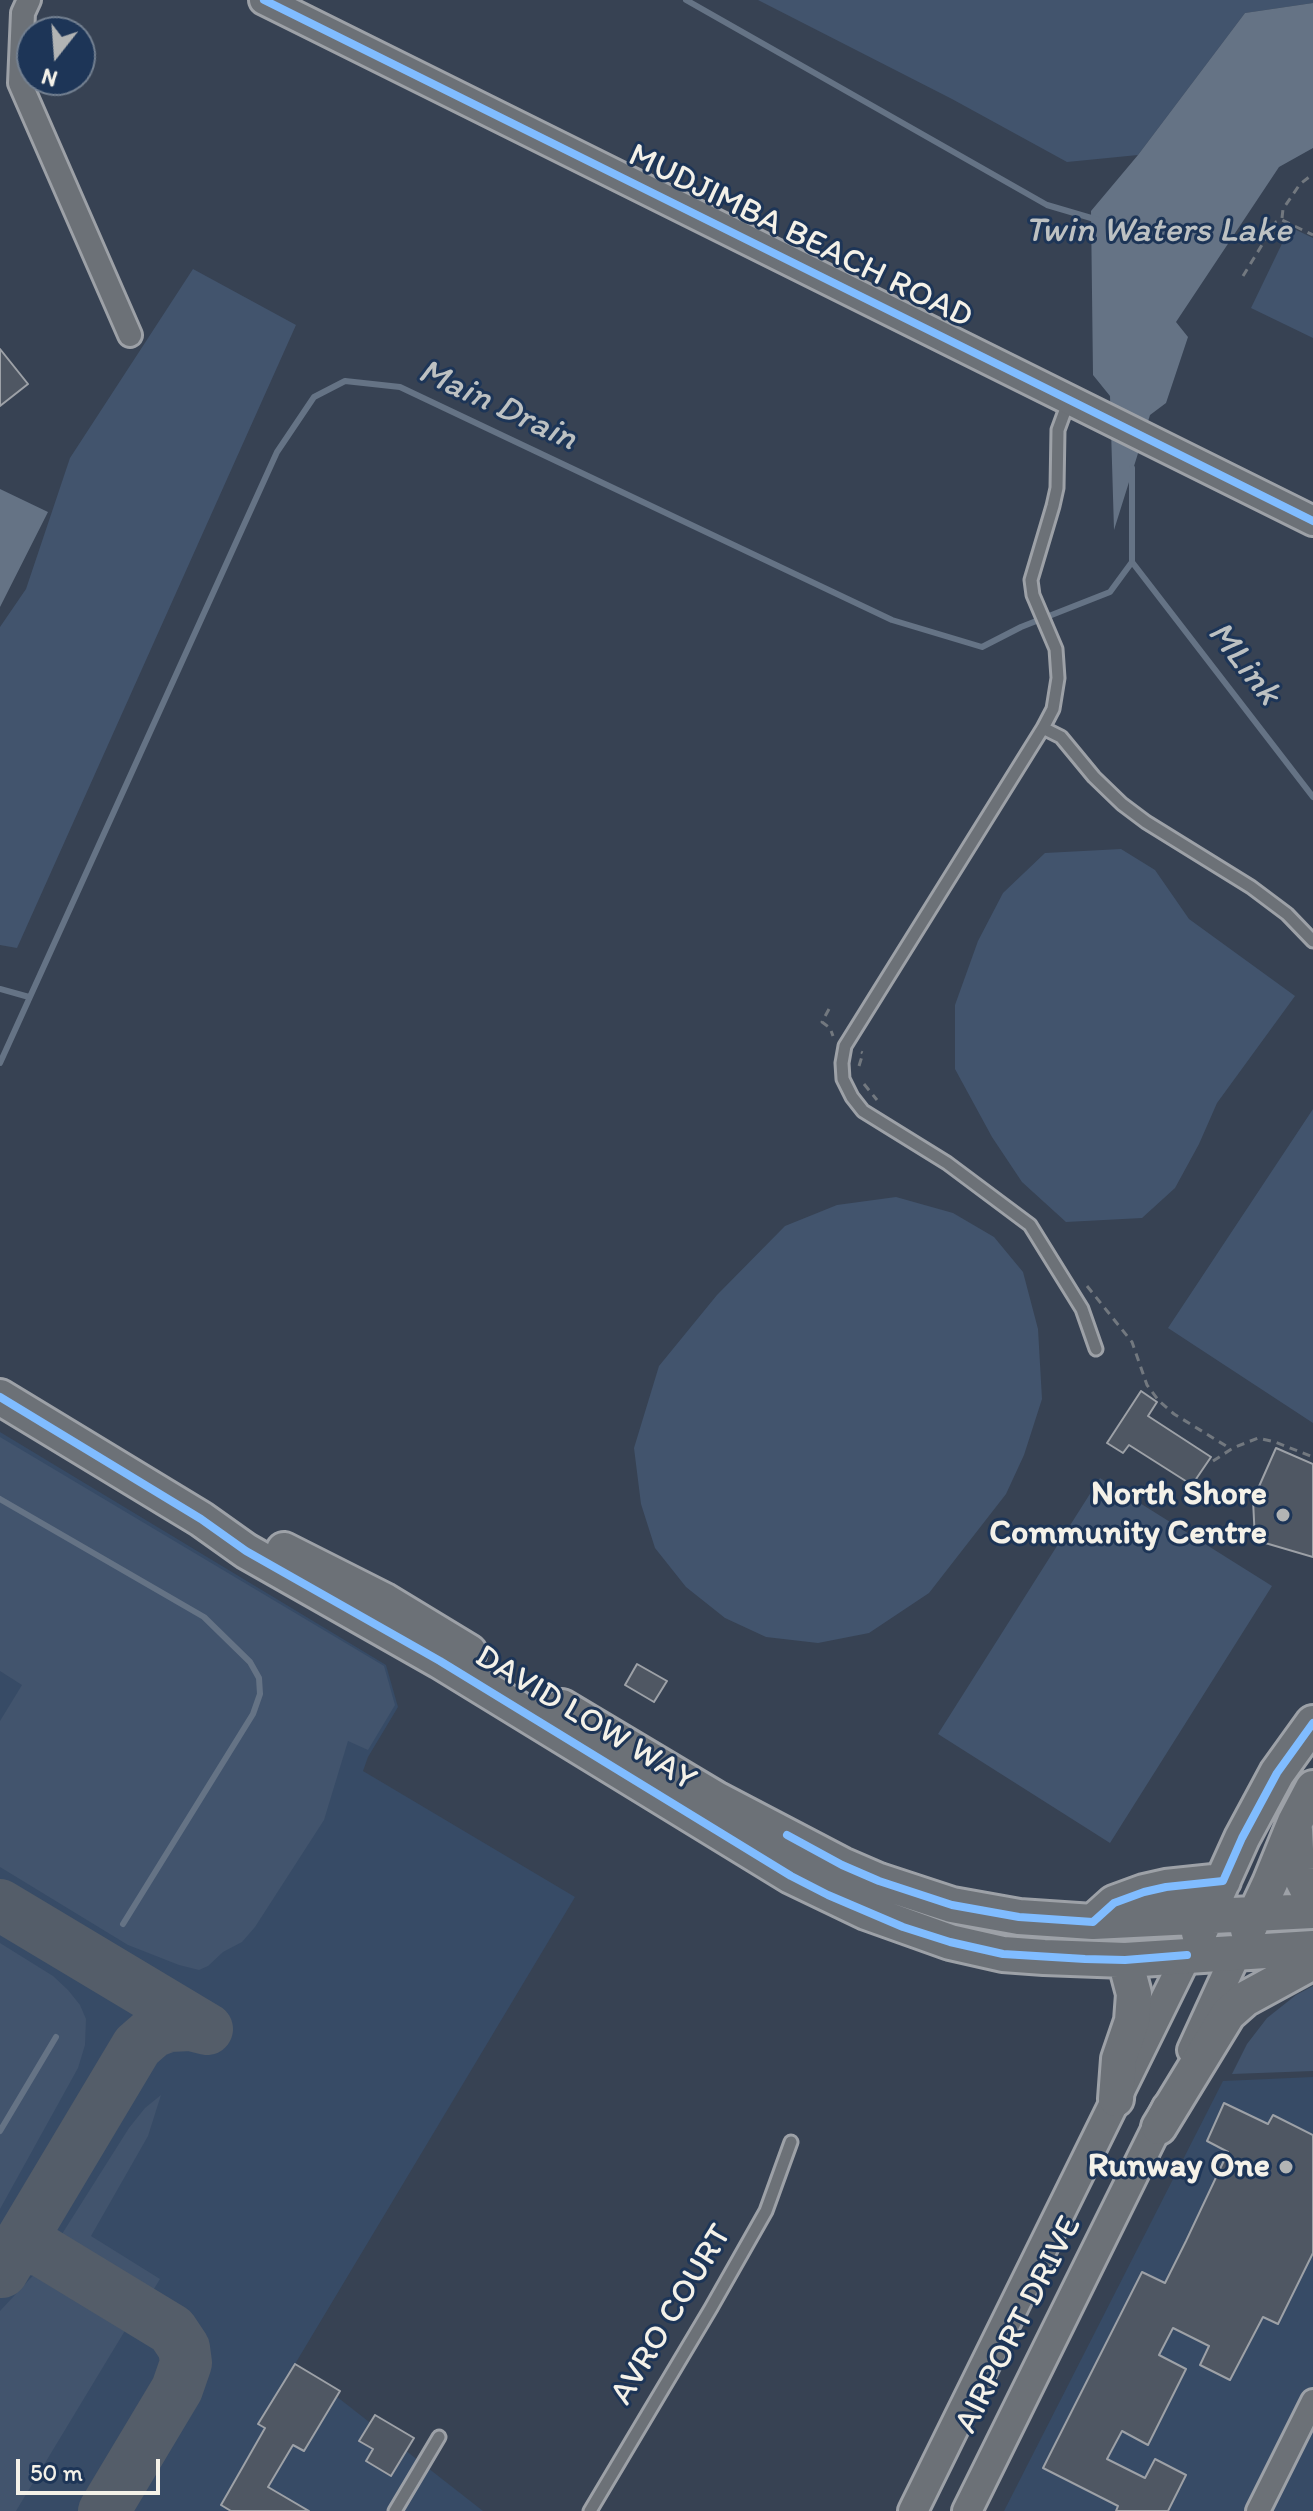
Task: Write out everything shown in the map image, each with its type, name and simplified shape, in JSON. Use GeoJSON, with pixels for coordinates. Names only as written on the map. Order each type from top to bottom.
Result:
{"type":"FeatureCollection","features":[{"type":"Feature","properties":{"kind":"main road","name":"DAVID LOW WAY"},"geometry":{"type":"LineString","coordinates":[[0,1397],[201,1519],[252,1535],[379,1612],[791,1876],[866,1912],[950,1942],[1003,1954],[1125,1960],[1313,1948]]}},
{"type":"Feature","properties":{"kind":"main road","name":"DAVID LOW WAY"},"geometry":{"type":"LineString","coordinates":[[379,1612],[716,1799],[842,1865],[903,1890],[952,1905],[1019,1917],[1093,1922],[1313,1911]]}},
{"type":"Feature","properties":{"kind":"main road"},"geometry":{"type":"LineString","coordinates":[[1187,1955],[1277,1773],[1313,1723]]}},
{"type":"Feature","properties":{"kind":"main road"},"geometry":{"type":"LineString","coordinates":[[1237,1952],[1313,1788]]}},
{"type":"Feature","properties":{"kind":"main road"},"geometry":{"type":"LineString","coordinates":[[1295,1822],[1297,1869],[1313,1895]]}},
{"type":"Feature","properties":{"kind":"main road"},"geometry":{"type":"LineString","coordinates":[[1093,1922],[1114,1903],[1144,1892],[1223,1881]]}},
{"type":"Feature","properties":{"kind":"main road"},"geometry":{"type":"LineString","coordinates":[[1116,2099],[1119,2059],[1132,2021],[1134,1994],[1125,1960]]}},
{"type":"Feature","properties":{"kind":"main road"},"geometry":{"type":"LineString","coordinates":[[1159,2127],[1228,2014],[1254,1993],[1313,1962]]}},
{"type":"Feature","properties":{"kind":"street"},"geometry":{"type":"LineString","coordinates":[[29,0],[23,13],[20,83],[130,335]]}},
{"type":"Feature","properties":{"kind":"street","name":"MUDJIMBA BEACH ROAD"},"geometry":{"type":"LineString","coordinates":[[264,0],[1313,521]]}},
{"type":"Feature","properties":{"kind":"street","name":"AIRPORT DRIVE"},"geometry":{"type":"LineString","coordinates":[[967,2511],[1159,2127],[1237,1952]]}},
{"type":"Feature","properties":{"kind":"street","name":"AIRPORT DRIVE"},"geometry":{"type":"LineString","coordinates":[[913,2511],[1187,1955]]}},
{"type":"Feature","properties":{"kind":"street"},"geometry":{"type":"LineString","coordinates":[[1258,2511],[1313,2401]]}},
{"type":"Feature","properties":{"kind":"lane"},"geometry":{"type":"LineString","coordinates":[[1069,400],[1058,430],[1057,488],[1031,580],[1033,595],[1056,649],[1058,678],[1053,709],[845,1046],[843,1079],[863,1111],[947,1163],[1030,1225],[1082,1309],[1096,1349]]}},
{"type":"Feature","properties":{"kind":"lane"},"geometry":{"type":"LineString","coordinates":[[1043,728],[1061,737],[1094,777],[1122,804],[1262,895],[1287,914],[1313,941]]}},
{"type":"Feature","properties":{"kind":"lane","name":"AVRO COURT"},"geometry":{"type":"LineString","coordinates":[[590,2511],[761,2219],[773,2195],[791,2142]]}},
{"type":"Feature","properties":{"kind":"lane"},"geometry":{"type":"LineString","coordinates":[[395,2511],[439,2437]]}},
{"type":"Feature","properties":{"kind":"path"},"geometry":{"type":"LineString","coordinates":[[1282,220],[1283,209],[1300,184],[1313,174]]}},
{"type":"Feature","properties":{"kind":"path"},"geometry":{"type":"LineString","coordinates":[[1243,276],[1276,222],[1282,220],[1313,235]]}},
{"type":"Feature","properties":{"kind":"path"},"geometry":{"type":"LineString","coordinates":[[829,1009],[822,1022],[830,1028],[836,1042]]}},
{"type":"Feature","properties":{"kind":"path"},"geometry":{"type":"LineString","coordinates":[[1213,1461],[1233,1448],[1258,1438],[1313,1457]]}},
{"type":"Feature","properties":{"kind":"shaded area"},"geometry":{"type":"Polygon","coordinates":[[[758,0],[1313,0],[1313,3],[1245,13],[1138,155],[1067,162],[758,0]]]}},
{"type":"Feature","properties":{"kind":"shaded area"},"geometry":{"type":"Polygon","coordinates":[[[1290,227],[1313,238],[1313,338],[1251,308],[1290,227]]]}},
{"type":"Feature","properties":{"kind":"shaded area"},"geometry":{"type":"Polygon","coordinates":[[[193,269],[296,325],[17,948],[0,945],[0,627],[26,589],[70,458],[193,269]]]}},
{"type":"Feature","properties":{"kind":"shaded area"},"geometry":{"type":"Polygon","coordinates":[[[1121,849],[1155,870],[1189,919],[1295,996],[1217,1103],[1175,1188],[1142,1218],[1066,1222],[1022,1182],[992,1137],[955,1069],[955,1005],[978,941],[1003,893],[1045,853],[1121,849]]]}},
{"type":"Feature","properties":{"kind":"shaded area"},"geometry":{"type":"Polygon","coordinates":[[[1313,1109],[1313,1423],[1168,1328],[1313,1109]]]}},
{"type":"Feature","properties":{"kind":"shaded area"},"geometry":{"type":"Polygon","coordinates":[[[896,1197],[953,1213],[994,1237],[1023,1272],[1038,1329],[1042,1399],[1024,1455],[1006,1494],[929,1593],[869,1633],[818,1643],[766,1637],[725,1618],[686,1587],[655,1548],[641,1504],[634,1448],[659,1366],[717,1295],[785,1226],[837,1205],[896,1197]]]}},
{"type":"Feature","properties":{"kind":"shaded area"},"geometry":{"type":"Polygon","coordinates":[[[0,1432],[386,1665],[398,1707],[363,1771],[575,1897],[295,2364],[483,2511],[0,2511],[0,1432]]]}},
{"type":"Feature","properties":{"kind":"shaded area"},"geometry":{"type":"Polygon","coordinates":[[[0,1437],[384,1666],[395,1705],[368,1750],[348,1741],[324,1820],[255,1927],[242,1942],[199,1970],[128,1945],[0,1867],[0,1721],[22,1685],[0,1671],[0,1437]]]}},
{"type":"Feature","properties":{"kind":"shaded area"},"geometry":{"type":"Polygon","coordinates":[[[1100,1478],[1272,1586],[1110,1843],[938,1734],[1100,1478]]]}},
{"type":"Feature","properties":{"kind":"shaded area"},"geometry":{"type":"Polygon","coordinates":[[[0,1943],[53,1976],[80,2005],[86,2019],[85,2045],[78,2068],[0,2209],[0,1943]]]}},
{"type":"Feature","properties":{"kind":"shaded area"},"geometry":{"type":"Polygon","coordinates":[[[1313,1986],[1313,2071],[1232,2074],[1247,2044],[1267,2018],[1313,1986]]]}},
{"type":"Feature","properties":{"kind":"shaded area"},"geometry":{"type":"Polygon","coordinates":[[[1313,2077],[1313,2511],[1004,2511],[1223,2081],[1313,2077]]]}},
{"type":"Feature","properties":{"kind":"shaded area"},"geometry":{"type":"Polygon","coordinates":[[[161,2095],[148,2136],[91,2236],[160,2279],[146,2302],[65,2251],[59,2243],[129,2128],[145,2108],[161,2095]]]}},
{"type":"Feature","properties":{"kind":"shaded area"},"geometry":{"type":"Polygon","coordinates":[[[42,2266],[132,2319],[16,2511],[0,2511],[0,2311],[42,2266]]]}},
{"type":"Feature","properties":{"kind":"water","name":"Twin Waters Lake"},"geometry":{"type":"Polygon","coordinates":[[[1313,3],[1313,148],[1279,167],[1176,322],[1188,337],[1166,403],[1150,415],[1114,530],[1110,396],[1093,375],[1091,211],[1138,155],[1245,13],[1313,3]]]}},
{"type":"Feature","properties":{"kind":"water"},"geometry":{"type":"Polygon","coordinates":[[[0,489],[48,512],[0,607],[0,489]]]}},
{"type":"Feature","properties":{"kind":"building"},"geometry":{"type":"Polygon","coordinates":[[[0,349],[28,384],[0,406],[0,349]]]}},
{"type":"Feature","properties":{"kind":"building"},"geometry":{"type":"Polygon","coordinates":[[[1141,1391],[1157,1402],[1148,1416],[1211,1457],[1192,1485],[1129,1445],[1123,1453],[1107,1443],[1141,1391]]]}},
{"type":"Feature","properties":{"kind":"building","name":"North Shore Community Centre"},"geometry":{"type":"Polygon","coordinates":[[[1276,1448],[1313,1464],[1313,1557],[1255,1540],[1253,1500],[1276,1448]]]}},
{"type":"Feature","properties":{"kind":"building"},"geometry":{"type":"Polygon","coordinates":[[[637,1664],[667,1681],[654,1702],[625,1685],[637,1664]]]}},
{"type":"Feature","properties":{"kind":"building"},"geometry":{"type":"Polygon","coordinates":[[[1224,2103],[1268,2124],[1273,2115],[1313,2135],[1313,2253],[1278,2324],[1263,2317],[1230,2380],[1200,2365],[1209,2346],[1173,2328],[1159,2355],[1186,2369],[1148,2445],[1122,2431],[1107,2459],[1145,2478],[1155,2459],[1186,2475],[1168,2511],[1116,2511],[1118,2506],[1043,2468],[1142,2272],[1165,2283],[1186,2241],[1228,2152],[1207,2141],[1224,2103]]]}},
{"type":"Feature","properties":{"kind":"building"},"geometry":{"type":"Polygon","coordinates":[[[295,2364],[340,2391],[304,2451],[293,2445],[268,2487],[309,2511],[231,2511],[221,2505],[265,2428],[258,2424],[295,2364]]]}},
{"type":"Feature","properties":{"kind":"building"},"geometry":{"type":"Polygon","coordinates":[[[375,2415],[414,2438],[391,2476],[366,2461],[373,2449],[359,2441],[375,2415]]]}},
{"type":"Feature","properties":{"kind":"waterway"},"geometry":{"type":"LineString","coordinates":[[686,0],[1047,205],[1098,220]]}},
{"type":"Feature","properties":{"kind":"waterway","name":"Main Drain"},"geometry":{"type":"LineString","coordinates":[[0,1063],[277,452],[314,397],[345,381],[400,387],[892,620],[982,647],[1021,627],[1110,592],[1132,562],[1132,468]]}},
{"type":"Feature","properties":{"kind":"waterway","name":"MLink"},"geometry":{"type":"LineString","coordinates":[[1132,562],[1313,797]]}},
{"type":"Feature","properties":{"kind":"waterway"},"geometry":{"type":"LineString","coordinates":[[0,989],[29,997]]}},
{"type":"Feature","properties":{"kind":"waterway"},"geometry":{"type":"LineString","coordinates":[[0,1499],[204,1617],[250,1662],[259,1678],[260,1694],[253,1714],[123,1924]]}},
{"type":"Feature","properties":{"kind":"waterway"},"geometry":{"type":"LineString","coordinates":[[0,2131],[56,2037]]}},
{"type":"Feature","properties":{"kind":"taxiway"},"geometry":{"type":"LineString","coordinates":[[0,1905],[207,2029]]}},
{"type":"Feature","properties":{"kind":"taxiway"},"geometry":{"type":"LineString","coordinates":[[2,2272],[137,2046],[153,2032],[169,2026],[191,2025],[207,2029]]}},
{"type":"Feature","properties":{"kind":"taxiway"},"geometry":{"type":"LineString","coordinates":[[9,2258],[25,2248],[42,2251],[172,2330],[184,2348],[186,2363],[177,2389],[104,2511]]}},
{"type":"Feature","properties":{"kind":"cycle path"},"geometry":{"type":"LineString","coordinates":[[264,0],[1313,521]]}},
{"type":"Feature","properties":{"kind":"cycle path"},"geometry":{"type":"LineString","coordinates":[[0,1397],[201,1519],[246,1551],[440,1661],[791,1876],[828,1895],[903,1927],[1003,1954],[1125,1960],[1187,1955]]}},
{"type":"Feature","properties":{"kind":"cycle path"},"geometry":{"type":"LineString","coordinates":[[787,1835],[879,1881],[952,1905],[1019,1917],[1093,1922],[1114,1903],[1144,1892],[1223,1881],[1277,1773],[1313,1723]]}},
{"type":"Feature","properties":{"kind":"place","name":"North Shore Community Centre"},"geometry":{"type":"Point","coordinates":[1283,1515]}},
{"type":"Feature","properties":{"kind":"place","name":"Runway One"},"geometry":{"type":"Point","coordinates":[1286,2167]}}]}
